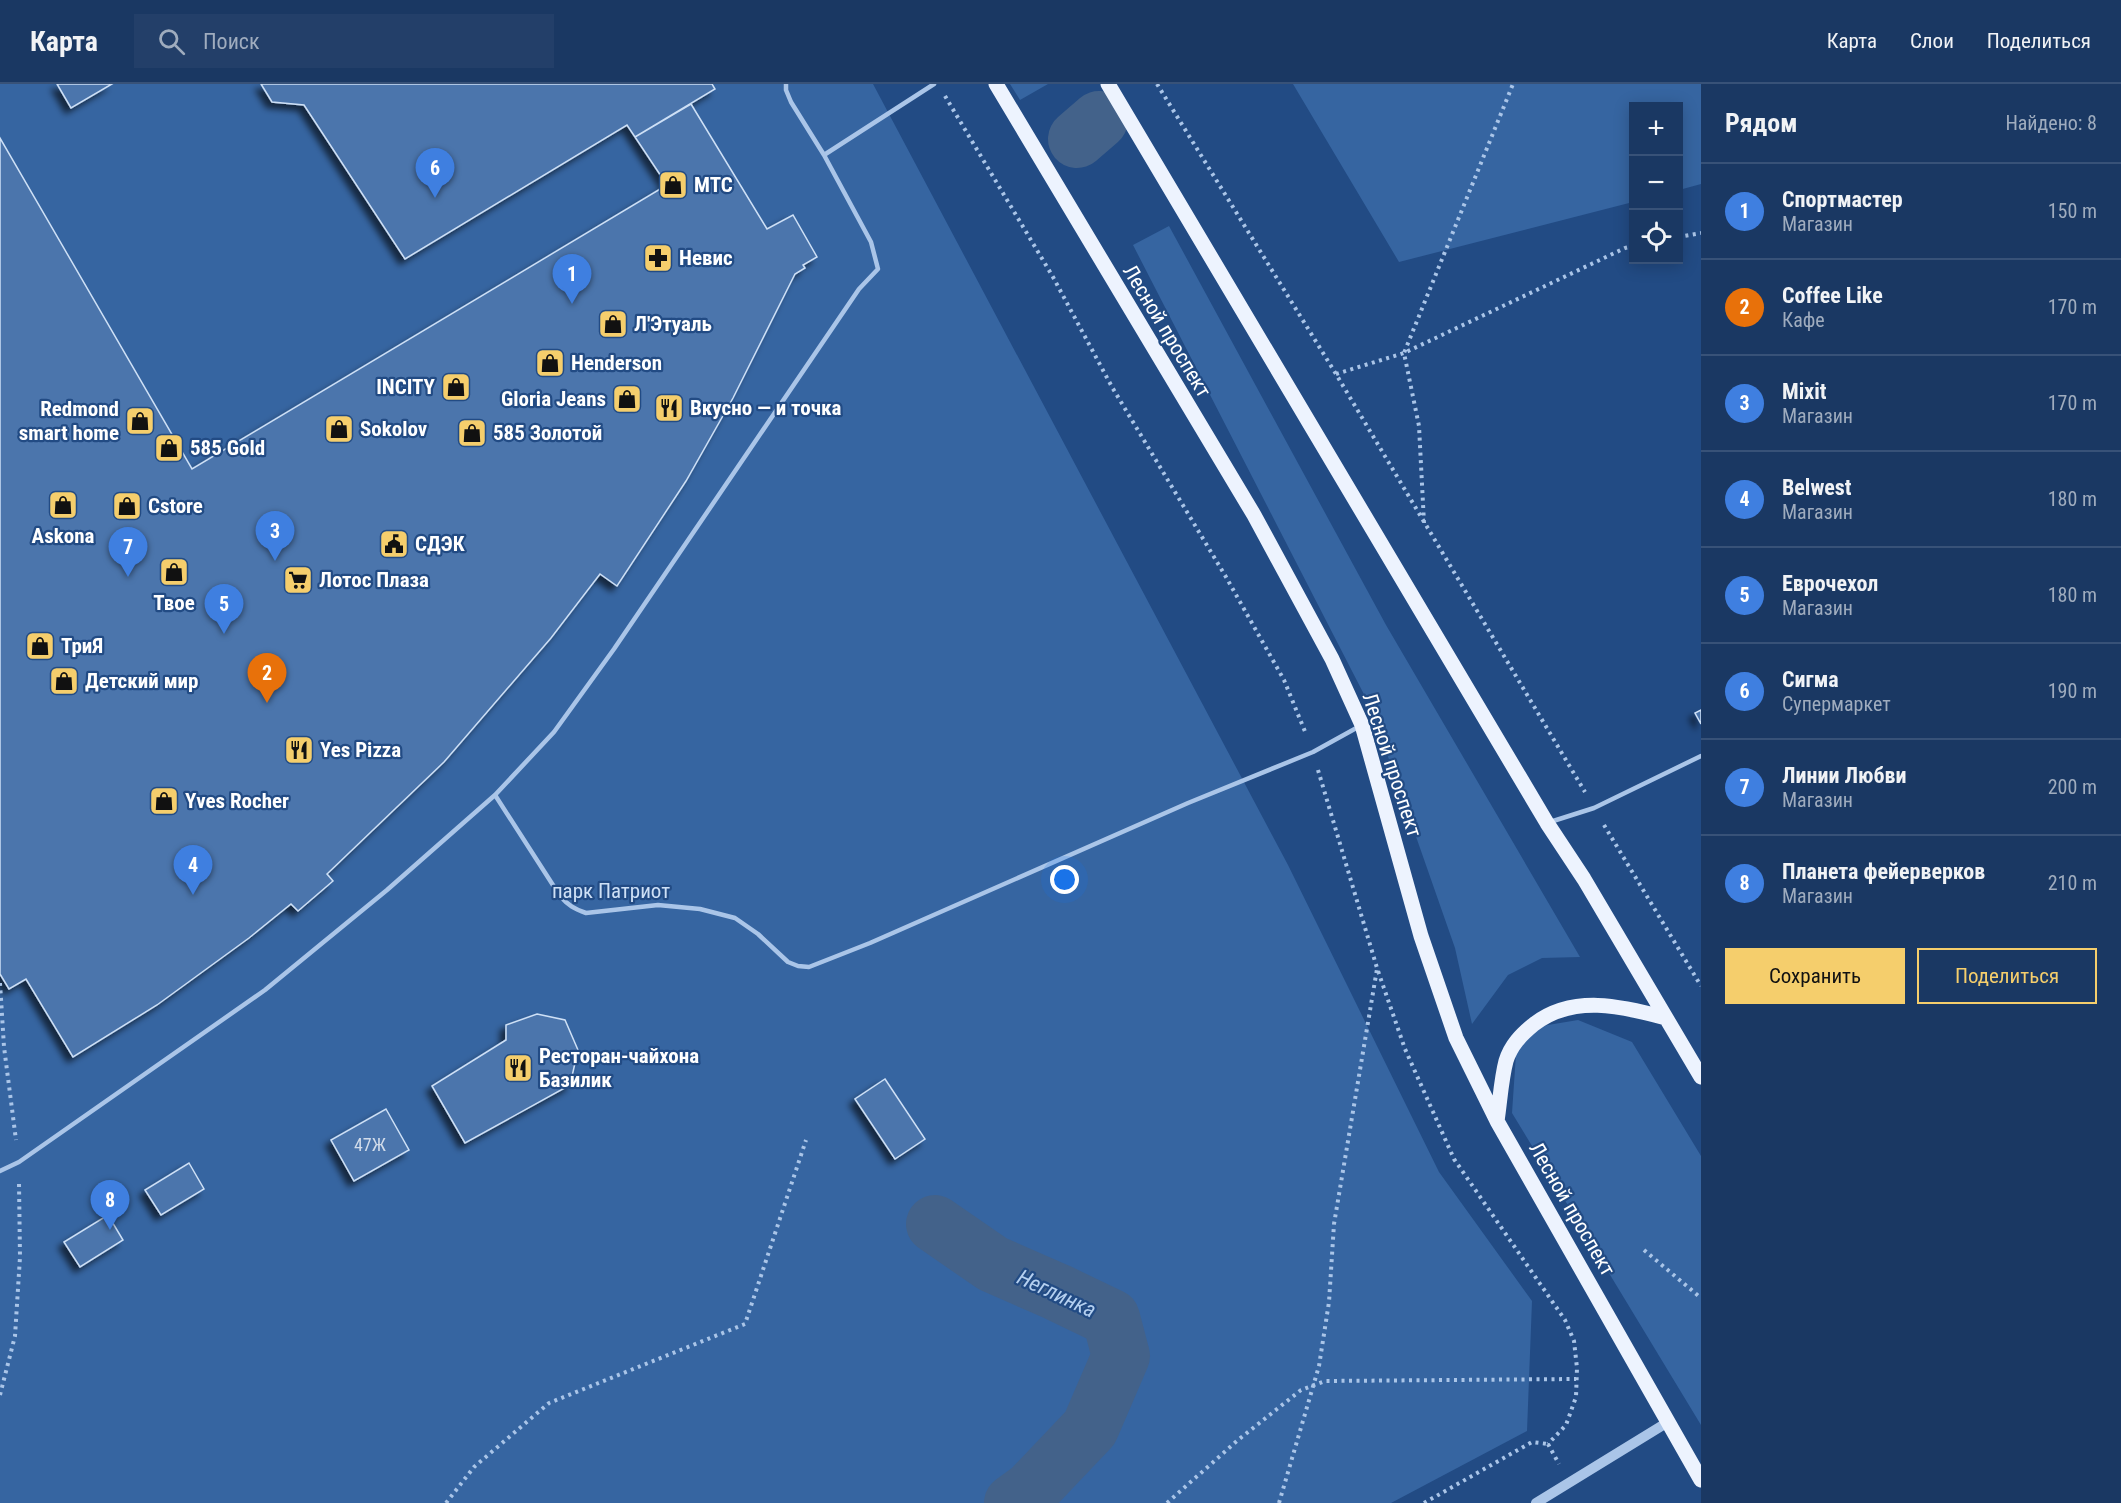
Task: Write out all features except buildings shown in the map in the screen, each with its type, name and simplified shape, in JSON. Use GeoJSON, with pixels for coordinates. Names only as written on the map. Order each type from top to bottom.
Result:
{"type":"FeatureCollection","features":[{"type":"Feature","properties":{"kind":"main road","name":"Лесной проспект"},"geometry":{"type":"LineString","coordinates":[[996,84],[1254,515],[1332,659],[1362,725],[1421,936],[1456,1038],[1497,1121],[1701,1480]]}},
{"type":"Feature","properties":{"kind":"main road"},"geometry":{"type":"LineString","coordinates":[[1108,84],[1547,823],[1584,879],[1701,1077]]}},
{"type":"Feature","properties":{"kind":"main road"},"geometry":{"type":"LineString","coordinates":[[1497,1121],[1506,1061],[1519,1036],[1543,1017],[1572,1007],[1596,1004],[1625,1007],[1666,1018]]}},
{"type":"Feature","properties":{"kind":"street"},"geometry":{"type":"LineString","coordinates":[[1536,1503],[1668,1422]]}},
{"type":"Feature","properties":{"kind":"lane"},"geometry":{"type":"LineString","coordinates":[[0,1170],[19,1162],[265,990],[387,890],[495,795],[554,732],[581,695],[859,289],[878,269],[872,242],[824,155],[791,102],[786,84]]}},
{"type":"Feature","properties":{"kind":"lane"},"geometry":{"type":"LineString","coordinates":[[824,155],[934,84]]}},
{"type":"Feature","properties":{"kind":"lane"},"geometry":{"type":"LineString","coordinates":[[495,795],[560,896],[576,910],[586,913],[658,906],[700,909],[735,918],[758,934],[788,962],[809,967],[870,943],[1178,807],[1312,752],[1362,725]]}},
{"type":"Feature","properties":{"kind":"lane"},"geometry":{"type":"LineString","coordinates":[[1547,823],[1594,808],[1701,756]]}},
{"type":"Feature","properties":{"kind":"path"},"geometry":{"type":"LineString","coordinates":[[1157,84],[1336,374],[1701,986]]}},
{"type":"Feature","properties":{"kind":"path"},"geometry":{"type":"LineString","coordinates":[[1424,524],[1419,426],[1404,353],[1513,84]]}},
{"type":"Feature","properties":{"kind":"path"},"geometry":{"type":"LineString","coordinates":[[943,92],[1053,277],[1112,387],[1226,577],[1284,680],[1312,752],[1377,968],[1406,1049],[1454,1159],[1565,1320],[1574,1341],[1576,1397],[1566,1425],[1548,1444],[1532,1442],[1424,1503]]}},
{"type":"Feature","properties":{"kind":"path"},"geometry":{"type":"LineString","coordinates":[[1683,236],[1701,233]]}},
{"type":"Feature","properties":{"kind":"path"},"geometry":{"type":"LineString","coordinates":[[1336,374],[1404,353],[1629,247]]}},
{"type":"Feature","properties":{"kind":"path"},"geometry":{"type":"LineString","coordinates":[[1278,1503],[1319,1366],[1329,1302],[1334,1224],[1377,968]]}},
{"type":"Feature","properties":{"kind":"path"},"geometry":{"type":"LineString","coordinates":[[0,983],[2,1047],[19,1162],[20,1257],[15,1336],[0,1395]]}},
{"type":"Feature","properties":{"kind":"path"},"geometry":{"type":"LineString","coordinates":[[446,1503],[474,1467],[549,1403],[745,1324],[806,1140]]}},
{"type":"Feature","properties":{"kind":"path"},"geometry":{"type":"LineString","coordinates":[[1644,1250],[1701,1298]]}},
{"type":"Feature","properties":{"kind":"path"},"geometry":{"type":"LineString","coordinates":[[1167,1503],[1238,1440],[1301,1390],[1325,1381],[1576,1379]]}},
{"type":"Feature","properties":{"kind":"green space","name":"парк Патриот"},"geometry":{"type":"Polygon","coordinates":[[[0,84],[873,84],[1288,865],[1439,1172],[1532,1301],[1527,1431],[1391,1503],[0,1503],[0,84]]]}},
{"type":"Feature","properties":{"kind":"green space"},"geometry":{"type":"Polygon","coordinates":[[[1010,84],[1048,84],[1020,100],[1010,84]]]}},
{"type":"Feature","properties":{"kind":"green space"},"geometry":{"type":"Polygon","coordinates":[[[1293,84],[1701,84],[1701,184],[1683,189],[1683,102],[1629,102],[1629,203],[1399,262],[1293,84]]]}},
{"type":"Feature","properties":{"kind":"green space"},"geometry":{"type":"Polygon","coordinates":[[[1169,226],[1386,625],[1580,957],[1542,958],[1508,975],[1472,1024],[1455,948],[1371,708],[1133,245],[1169,226]]]}},
{"type":"Feature","properties":{"kind":"green space"},"geometry":{"type":"Polygon","coordinates":[[[1578,1020],[1632,1042],[1701,1156],[1701,1425],[1512,1113],[1516,1054],[1536,1027],[1578,1020]]]}},
{"type":"Feature","properties":{"kind":"waterway","name":"Неглинка"},"geometry":{"type":"LineString","coordinates":[[1077,139],[1099,120]]}},
{"type":"Feature","properties":{"kind":"waterway","name":"Неглинка"},"geometry":{"type":"LineString","coordinates":[[935,1224],[993,1264],[1111,1318],[1121,1356],[1090,1428],[1031,1490],[1013,1503]]}},
{"type":"Feature","properties":{"kind":"place","name":"МТС"},"geometry":{"type":"Point","coordinates":[673,185]}},
{"type":"Feature","properties":{"kind":"place","name":"Сигма"},"geometry":{"type":"Point","coordinates":[435,198]}},
{"type":"Feature","properties":{"kind":"place","name":"Невис"},"geometry":{"type":"Point","coordinates":[658,258]}},
{"type":"Feature","properties":{"kind":"place","name":"Спортмастер"},"geometry":{"type":"Point","coordinates":[572,304]}},
{"type":"Feature","properties":{"kind":"place","name":"Л'Этуаль"},"geometry":{"type":"Point","coordinates":[613,324]}},
{"type":"Feature","properties":{"kind":"place","name":"Henderson"},"geometry":{"type":"Point","coordinates":[550,363]}},
{"type":"Feature","properties":{"kind":"place","name":"INCITY"},"geometry":{"type":"Point","coordinates":[456,387]}},
{"type":"Feature","properties":{"kind":"place","name":"Gloria Jeans"},"geometry":{"type":"Point","coordinates":[627,399]}},
{"type":"Feature","properties":{"kind":"place","name":"Вкусно — и точка"},"geometry":{"type":"Point","coordinates":[669,408]}},
{"type":"Feature","properties":{"kind":"place","name":"Redmond smart home"},"geometry":{"type":"Point","coordinates":[140,421]}},
{"type":"Feature","properties":{"kind":"place","name":"Sokolov"},"geometry":{"type":"Point","coordinates":[339,429]}},
{"type":"Feature","properties":{"kind":"place","name":"585 Золотой"},"geometry":{"type":"Point","coordinates":[472,433]}},
{"type":"Feature","properties":{"kind":"place","name":"585 Gold"},"geometry":{"type":"Point","coordinates":[169,448]}},
{"type":"Feature","properties":{"kind":"place","name":"Askona"},"geometry":{"type":"Point","coordinates":[63,505]}},
{"type":"Feature","properties":{"kind":"place","name":"Cstore"},"geometry":{"type":"Point","coordinates":[127,506]}},
{"type":"Feature","properties":{"kind":"place","name":"СДЭК"},"geometry":{"type":"Point","coordinates":[394,544]}},
{"type":"Feature","properties":{"kind":"place","name":"Mixit"},"geometry":{"type":"Point","coordinates":[275,561]}},
{"type":"Feature","properties":{"kind":"place","name":"Твое"},"geometry":{"type":"Point","coordinates":[174,572]}},
{"type":"Feature","properties":{"kind":"place","name":"Линии Любви"},"geometry":{"type":"Point","coordinates":[128,577]}},
{"type":"Feature","properties":{"kind":"place","name":"Лотос Плаза"},"geometry":{"type":"Point","coordinates":[298,580]}},
{"type":"Feature","properties":{"kind":"place","name":"Еврочехол"},"geometry":{"type":"Point","coordinates":[224,634]}},
{"type":"Feature","properties":{"kind":"place","name":"ТриЯ"},"geometry":{"type":"Point","coordinates":[40,646]}},
{"type":"Feature","properties":{"kind":"place","name":"Детский мир"},"geometry":{"type":"Point","coordinates":[64,681]}},
{"type":"Feature","properties":{"kind":"place","name":"Coffee Like"},"geometry":{"type":"Point","coordinates":[267,703]}},
{"type":"Feature","properties":{"kind":"place","name":"Yes Pizza"},"geometry":{"type":"Point","coordinates":[299,750]}},
{"type":"Feature","properties":{"kind":"place","name":"Yves Rocher"},"geometry":{"type":"Point","coordinates":[164,801]}},
{"type":"Feature","properties":{"kind":"place","name":"Belwest"},"geometry":{"type":"Point","coordinates":[193,895]}},
{"type":"Feature","properties":{"kind":"place","name":"Ресторан-чайхона Базилик"},"geometry":{"type":"Point","coordinates":[518,1068]}},
{"type":"Feature","properties":{"kind":"place","name":"Планета фейерверков"},"geometry":{"type":"Point","coordinates":[110,1230]}}]}
